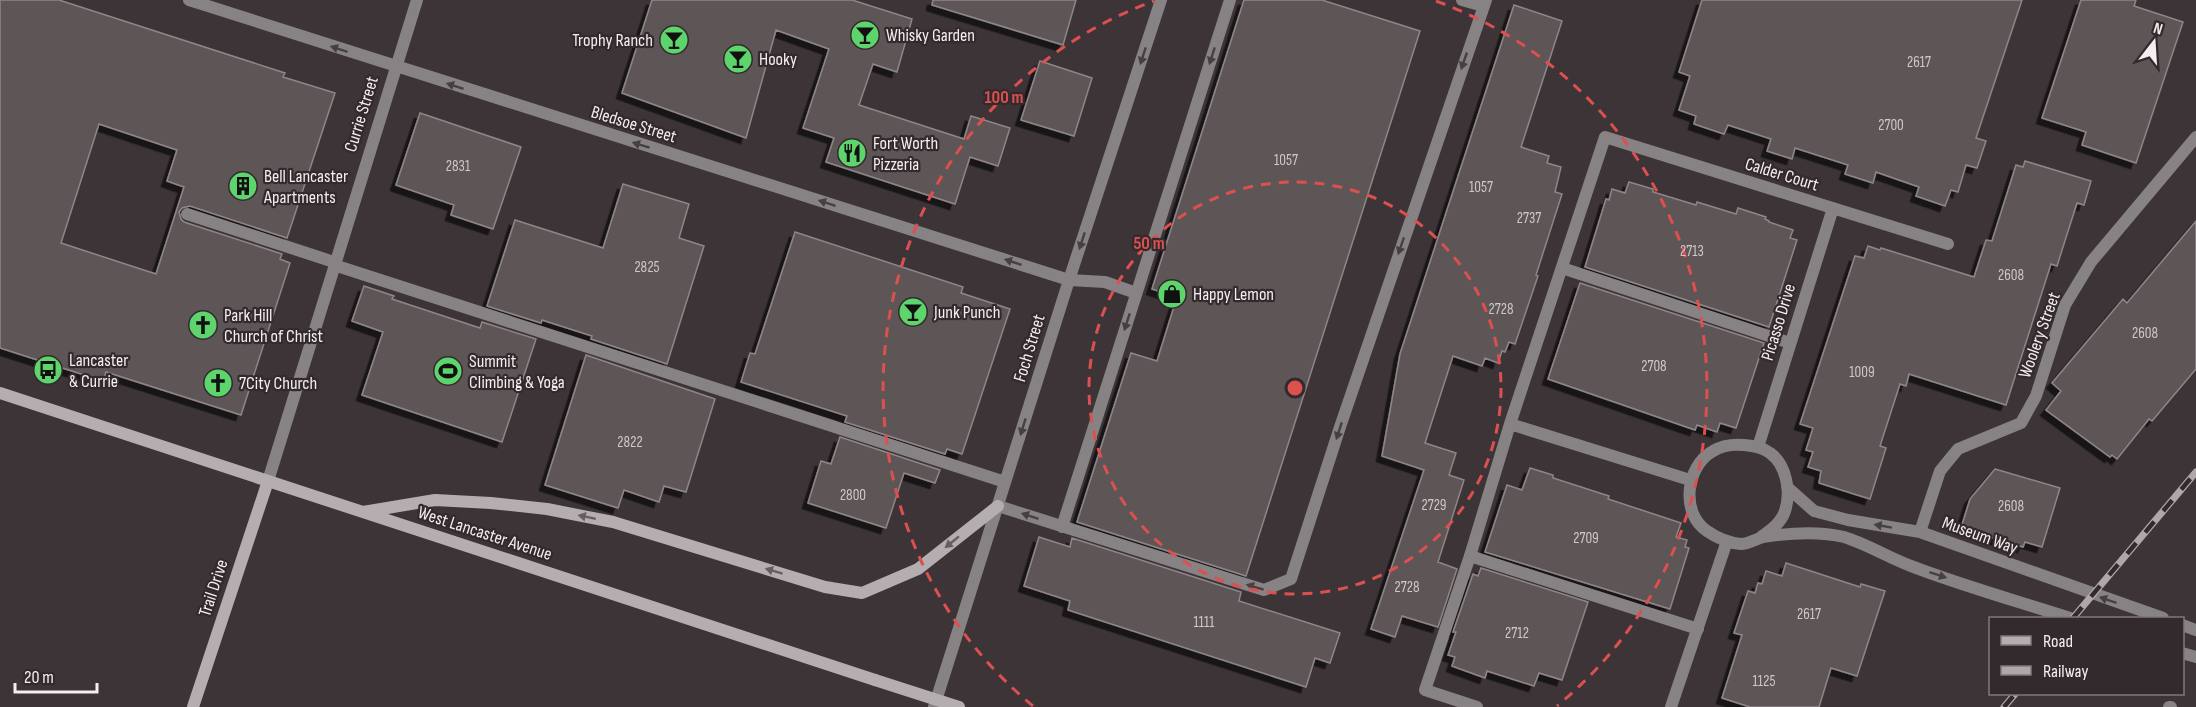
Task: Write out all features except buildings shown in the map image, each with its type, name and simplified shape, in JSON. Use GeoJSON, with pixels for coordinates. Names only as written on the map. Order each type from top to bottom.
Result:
{"type":"FeatureCollection","features":[{"type":"Feature","properties":{"kind":"main road","name":"West Lancaster Avenue"},"geometry":{"type":"LineString","coordinates":[[0,393],[959,707]]}},
{"type":"Feature","properties":{"kind":"main road","name":"Trail Drive"},"geometry":{"type":"LineString","coordinates":[[193,707],[268,481]]}},
{"type":"Feature","properties":{"kind":"main road"},"geometry":{"type":"LineString","coordinates":[[362,512],[435,500],[547,509],[613,522],[825,587],[862,593],[918,569],[998,506]]}},
{"type":"Feature","properties":{"kind":"street","name":"Bledsoe Street"},"geometry":{"type":"LineString","coordinates":[[189,0],[1069,280],[1105,282],[1136,293]]}},
{"type":"Feature","properties":{"kind":"street","name":"Currie Street"},"geometry":{"type":"LineString","coordinates":[[268,481],[417,0]]}},
{"type":"Feature","properties":{"kind":"street","name":"Foch Street"},"geometry":{"type":"LineString","coordinates":[[934,707],[1069,280],[1161,0]]}},
{"type":"Feature","properties":{"kind":"street"},"geometry":{"type":"LineString","coordinates":[[1062,527],[1230,0]]}},
{"type":"Feature","properties":{"kind":"street"},"geometry":{"type":"LineString","coordinates":[[998,506],[1264,590],[1291,579],[1340,427],[1485,3],[1462,0]]}},
{"type":"Feature","properties":{"kind":"street","name":"Calder Court"},"geometry":{"type":"LineString","coordinates":[[1562,268],[1605,137],[1948,244]]}},
{"type":"Feature","properties":{"kind":"street","name":"Woolery Street"},"geometry":{"type":"LineString","coordinates":[[1920,532],[1940,471],[1958,449],[2021,423],[2036,396],[2065,305],[2086,271],[2196,137]]}},
{"type":"Feature","properties":{"kind":"street","name":"Picasso Drive"},"geometry":{"type":"LineString","coordinates":[[1758,447],[1833,208]]}},
{"type":"Feature","properties":{"kind":"street"},"geometry":{"type":"LineString","coordinates":[[188,214],[334,264],[1005,482]]}},
{"type":"Feature","properties":{"kind":"street"},"geometry":{"type":"LineString","coordinates":[[1477,707],[1425,690],[1562,268],[1790,343]]}},
{"type":"Feature","properties":{"kind":"street"},"geometry":{"type":"LineString","coordinates":[[1510,424],[1690,480]]}},
{"type":"Feature","properties":{"kind":"street"},"geometry":{"type":"LineString","coordinates":[[1734,444],[1758,447],[1771,454],[1786,479],[1788,496],[1785,513],[1775,527],[1761,537],[1743,544],[1727,541],[1706,531],[1695,517],[1689,501],[1690,480],[1700,461],[1714,450],[1734,444]]}},
{"type":"Feature","properties":{"kind":"street","name":"Museum Way"},"geometry":{"type":"LineString","coordinates":[[1787,487],[1814,511],[1848,520],[1920,532],[2160,617]]}},
{"type":"Feature","properties":{"kind":"street"},"geometry":{"type":"LineString","coordinates":[[1761,537],[1812,533],[1845,538],[1911,567],[2067,617]]}},
{"type":"Feature","properties":{"kind":"street"},"geometry":{"type":"LineString","coordinates":[[1671,707],[1727,541]]}},
{"type":"Feature","properties":{"kind":"street"},"geometry":{"type":"LineString","coordinates":[[1470,556],[1698,629]]}},
{"type":"Feature","properties":{"kind":"railway"},"geometry":{"type":"LineString","coordinates":[[2074,617],[2196,472]]}},
{"type":"Feature","properties":{"kind":"railway"},"geometry":{"type":"LineString","coordinates":[[2004,707],[2014,695]]}},
{"type":"Feature","properties":{"kind":"place","name":"Whisky Garden"},"geometry":{"type":"Point","coordinates":[865,35]}},
{"type":"Feature","properties":{"kind":"place","name":"Trophy Ranch"},"geometry":{"type":"Point","coordinates":[674,40]}},
{"type":"Feature","properties":{"kind":"place","name":"Hooky"},"geometry":{"type":"Point","coordinates":[738,59]}},
{"type":"Feature","properties":{"kind":"place","name":"Fort Worth Pizzeria"},"geometry":{"type":"Point","coordinates":[852,153]}},
{"type":"Feature","properties":{"kind":"place","name":"Bell Lancaster Apartments"},"geometry":{"type":"Point","coordinates":[243,186]}},
{"type":"Feature","properties":{"kind":"place","name":"Happy Lemon"},"geometry":{"type":"Point","coordinates":[1172,294]}},
{"type":"Feature","properties":{"kind":"place","name":"Junk Punch"},"geometry":{"type":"Point","coordinates":[913,312]}},
{"type":"Feature","properties":{"kind":"place","name":"Park Hill Church of Christ"},"geometry":{"type":"Point","coordinates":[203,325]}},
{"type":"Feature","properties":{"kind":"place","name":"Lancaster & Currie"},"geometry":{"type":"Point","coordinates":[48,370]}},
{"type":"Feature","properties":{"kind":"place","name":"Summit Climbing & Yoga"},"geometry":{"type":"Point","coordinates":[448,371]}},
{"type":"Feature","properties":{"kind":"place","name":"7City Church"},"geometry":{"type":"Point","coordinates":[218,383]}}]}
